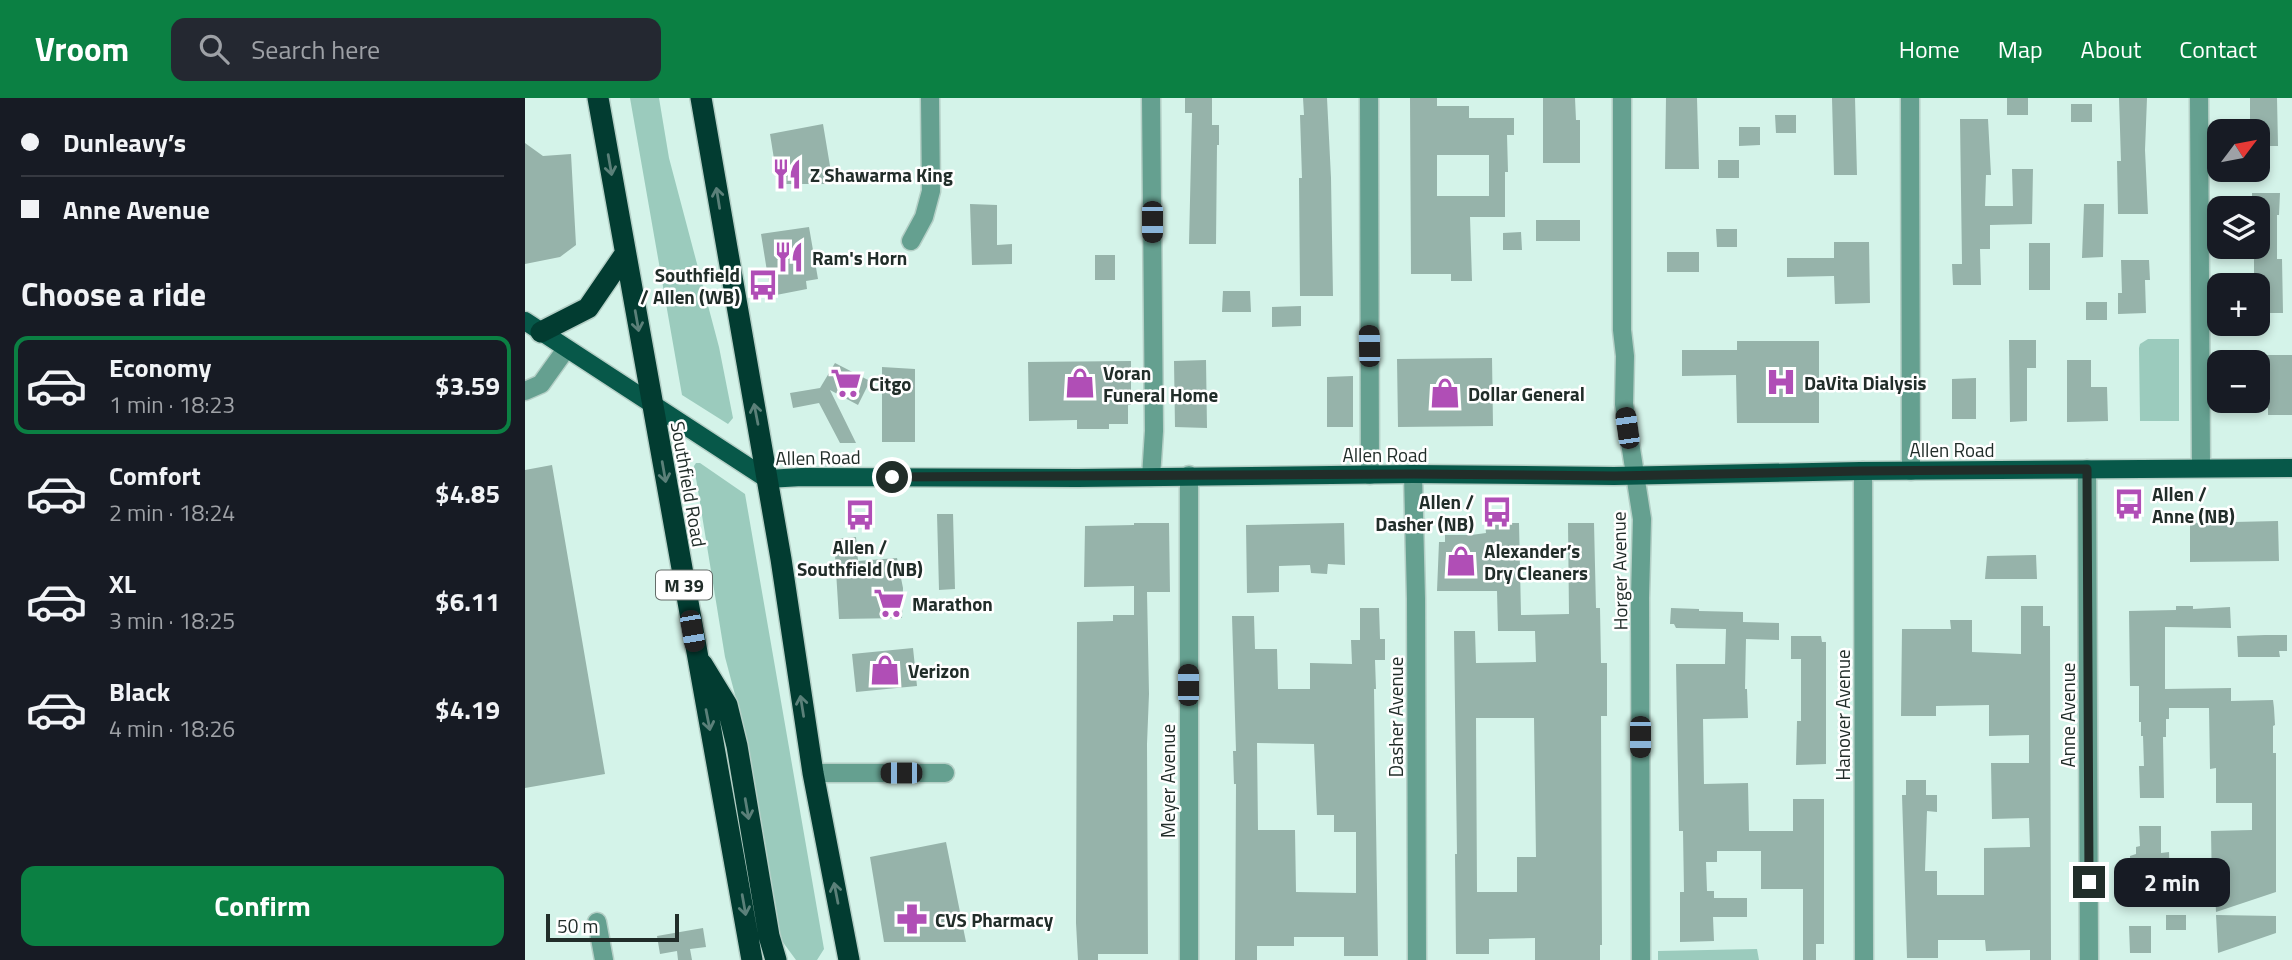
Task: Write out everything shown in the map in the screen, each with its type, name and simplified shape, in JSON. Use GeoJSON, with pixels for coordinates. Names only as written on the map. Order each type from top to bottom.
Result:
{"type":"FeatureCollection","features":[{"type":"Feature","properties":{"kind":"highway","name":"Southfield Road"},"geometry":{"type":"LineString","coordinates":[[598,98],[753,960]]}},
{"type":"Feature","properties":{"kind":"highway"},"geometry":{"type":"LineString","coordinates":[[701,98],[767,479],[813,773],[849,960]]}},
{"type":"Feature","properties":{"kind":"highway"},"geometry":{"type":"LineString","coordinates":[[533,326],[587,308],[625,254]]}},
{"type":"Feature","properties":{"kind":"highway"},"geometry":{"type":"LineString","coordinates":[[696,653],[727,705],[737,746],[769,936],[776,960]]}},
{"type":"Feature","properties":{"kind":"main road","name":"Allen Road"},"geometry":{"type":"LineString","coordinates":[[533,326],[767,479],[1413,474],[1634,476],[1863,471],[2292,468]]}},
{"type":"Feature","properties":{"kind":"street"},"geometry":{"type":"LineString","coordinates":[[911,241],[924,217],[931,191],[930,98]]}},
{"type":"Feature","properties":{"kind":"street"},"geometry":{"type":"LineString","coordinates":[[1151,98],[1154,431],[1151,477]]}},
{"type":"Feature","properties":{"kind":"street"},"geometry":{"type":"LineString","coordinates":[[1369,98],[1370,475]]}},
{"type":"Feature","properties":{"kind":"street","name":"Horger Avenue"},"geometry":{"type":"LineString","coordinates":[[1622,98],[1624,400],[1642,519],[1641,960]]}},
{"type":"Feature","properties":{"kind":"street"},"geometry":{"type":"LineString","coordinates":[[1910,98],[1912,471]]}},
{"type":"Feature","properties":{"kind":"street"},"geometry":{"type":"LineString","coordinates":[[2199,98],[2201,468]]}},
{"type":"Feature","properties":{"kind":"street"},"geometry":{"type":"LineString","coordinates":[[525,391],[541,384],[566,349]]}},
{"type":"Feature","properties":{"kind":"street","name":"Anne Avenue"},"geometry":{"type":"LineString","coordinates":[[2087,469],[2089,960]]}},
{"type":"Feature","properties":{"kind":"street","name":"Hanover Avenue"},"geometry":{"type":"LineString","coordinates":[[1863,471],[1864,960]]}},
{"type":"Feature","properties":{"kind":"street","name":"Dasher Avenue"},"geometry":{"type":"LineString","coordinates":[[1413,474],[1417,960]]}},
{"type":"Feature","properties":{"kind":"street","name":"Meyer Avenue"},"geometry":{"type":"LineString","coordinates":[[1189,475],[1189,960]]}},
{"type":"Feature","properties":{"kind":"street"},"geometry":{"type":"LineString","coordinates":[[813,773],[945,773]]}},
{"type":"Feature","properties":{"kind":"street"},"geometry":{"type":"LineString","coordinates":[[597,922],[604,960]]}},
{"type":"Feature","properties":{"kind":"green space"},"geometry":{"type":"Polygon","coordinates":[[[630,98],[659,98],[669,158],[719,347],[733,418],[728,424],[682,395],[630,98]]]}},
{"type":"Feature","properties":{"kind":"green space"},"geometry":{"type":"Polygon","coordinates":[[[2148,339],[2179,339],[2179,421],[2140,421],[2139,348],[2140,344],[2148,339]]]}},
{"type":"Feature","properties":{"kind":"green space"},"geometry":{"type":"Polygon","coordinates":[[[700,463],[745,494],[824,949],[817,960],[796,960],[779,937],[742,721],[725,657],[694,466],[700,463]]]}},
{"type":"Feature","properties":{"kind":"green space"},"geometry":{"type":"Polygon","coordinates":[[[1757,949],[1759,960],[1658,960],[1658,951],[1757,949]]]}},
{"type":"Feature","properties":{"kind":"building"},"geometry":{"type":"Polygon","coordinates":[[[1185,98],[1212,98],[1212,125],[1219,125],[1216,244],[1189,244],[1192,113],[1185,113],[1185,98]]]}},
{"type":"Feature","properties":{"kind":"building"},"geometry":{"type":"Polygon","coordinates":[[[1303,98],[1327,98],[1333,296],[1300,296],[1299,178],[1302,178],[1300,115],[1304,115],[1303,98]]]}},
{"type":"Feature","properties":{"kind":"building"},"geometry":{"type":"Polygon","coordinates":[[[1410,98],[1437,98],[1437,106],[1469,106],[1469,118],[1514,118],[1514,135],[1507,135],[1505,217],[1470,217],[1472,281],[1451,281],[1451,274],[1411,274],[1410,98]],[[1437,155],[1437,196],[1489,196],[1489,155],[1437,155]]]}},
{"type":"Feature","properties":{"kind":"building"},"geometry":{"type":"Polygon","coordinates":[[[1543,98],[1575,98],[1576,120],[1580,120],[1580,163],[1543,163],[1543,98]]]}},
{"type":"Feature","properties":{"kind":"building"},"geometry":{"type":"Polygon","coordinates":[[[1666,98],[1697,98],[1699,169],[1665,169],[1666,98]]]}},
{"type":"Feature","properties":{"kind":"building"},"geometry":{"type":"Polygon","coordinates":[[[1832,98],[1855,98],[1857,175],[1834,175],[1832,98]]]}},
{"type":"Feature","properties":{"kind":"building"},"geometry":{"type":"Polygon","coordinates":[[[2007,98],[2028,98],[2028,115],[2007,115],[2007,98]]]}},
{"type":"Feature","properties":{"kind":"building"},"geometry":{"type":"Polygon","coordinates":[[[2119,98],[2147,98],[2145,150],[2148,214],[2118,214],[2117,161],[2121,161],[2119,98]]]}},
{"type":"Feature","properties":{"kind":"building"},"geometry":{"type":"Polygon","coordinates":[[[2250,98],[2277,98],[2278,146],[2270,146],[2270,119],[2250,119],[2250,98]]]}},
{"type":"Feature","properties":{"kind":"building"},"geometry":{"type":"Polygon","coordinates":[[[2071,104],[2092,104],[2092,122],[2071,122],[2071,104]]]}},
{"type":"Feature","properties":{"kind":"building"},"geometry":{"type":"Polygon","coordinates":[[[1775,115],[1796,115],[1796,133],[1776,133],[1775,115]]]}},
{"type":"Feature","properties":{"kind":"building"},"geometry":{"type":"Polygon","coordinates":[[[1960,119],[1988,119],[1991,175],[1986,175],[1985,206],[2013,206],[2012,169],[2033,169],[2032,224],[1990,225],[1990,249],[1980,249],[1981,285],[1953,285],[1952,264],[1962,264],[1960,119]]]}},
{"type":"Feature","properties":{"kind":"building"},"geometry":{"type":"Polygon","coordinates":[[[823,124],[833,184],[778,184],[770,134],[823,124]]]}},
{"type":"Feature","properties":{"kind":"building"},"geometry":{"type":"Polygon","coordinates":[[[1739,127],[1760,127],[1760,145],[1739,146],[1739,127]]]}},
{"type":"Feature","properties":{"kind":"building"},"geometry":{"type":"Polygon","coordinates":[[[525,143],[543,156],[571,154],[576,245],[560,257],[525,264],[525,143]]]}},
{"type":"Feature","properties":{"kind":"building"},"geometry":{"type":"Polygon","coordinates":[[[1718,160],[1739,160],[1739,178],[1718,178],[1718,160]]]}},
{"type":"Feature","properties":{"kind":"building"},"geometry":{"type":"Polygon","coordinates":[[[2252,193],[2280,193],[2277,259],[2282,259],[2283,313],[2270,313],[2270,273],[2254,273],[2254,259],[2270,259],[2270,196],[2252,196],[2252,193]]]}},
{"type":"Feature","properties":{"kind":"building"},"geometry":{"type":"Polygon","coordinates":[[[970,204],[997,205],[997,245],[1012,244],[1012,264],[972,265],[970,204]]]}},
{"type":"Feature","properties":{"kind":"building"},"geometry":{"type":"Polygon","coordinates":[[[2084,204],[2104,204],[2103,257],[2082,258],[2084,204]]]}},
{"type":"Feature","properties":{"kind":"building"},"geometry":{"type":"Polygon","coordinates":[[[1536,220],[1580,220],[1580,241],[1536,241],[1536,220]]]}},
{"type":"Feature","properties":{"kind":"building","name":"Ram's Horn"},"geometry":{"type":"Polygon","coordinates":[[[809,227],[818,279],[806,281],[807,289],[771,296],[761,234],[809,227]]]}},
{"type":"Feature","properties":{"kind":"building"},"geometry":{"type":"Polygon","coordinates":[[[1716,229],[1737,229],[1737,247],[1717,247],[1716,229]]]}},
{"type":"Feature","properties":{"kind":"building"},"geometry":{"type":"Polygon","coordinates":[[[1521,232],[1522,250],[1503,250],[1503,233],[1521,232]]]}},
{"type":"Feature","properties":{"kind":"building"},"geometry":{"type":"Polygon","coordinates":[[[1834,242],[1869,242],[1870,303],[1835,304],[1834,276],[1787,277],[1787,258],[1834,258],[1834,242]]]}},
{"type":"Feature","properties":{"kind":"building"},"geometry":{"type":"Polygon","coordinates":[[[2029,243],[2050,243],[2050,290],[2029,290],[2029,243]]]}},
{"type":"Feature","properties":{"kind":"building"},"geometry":{"type":"Polygon","coordinates":[[[1667,252],[1699,252],[1699,272],[1667,272],[1667,252]]]}},
{"type":"Feature","properties":{"kind":"building"},"geometry":{"type":"Polygon","coordinates":[[[1095,255],[1115,255],[1115,280],[1095,280],[1095,255]]]}},
{"type":"Feature","properties":{"kind":"building"},"geometry":{"type":"Polygon","coordinates":[[[2121,260],[2149,260],[2150,280],[2145,280],[2146,313],[2118,314],[2118,293],[2122,293],[2121,260]]]}},
{"type":"Feature","properties":{"kind":"building"},"geometry":{"type":"Polygon","coordinates":[[[1223,291],[1250,291],[1251,312],[1222,312],[1223,291]]]}},
{"type":"Feature","properties":{"kind":"building"},"geometry":{"type":"Polygon","coordinates":[[[2086,302],[2107,302],[2107,320],[2086,320],[2086,302]]]}},
{"type":"Feature","properties":{"kind":"building"},"geometry":{"type":"Polygon","coordinates":[[[1301,306],[1301,326],[1272,327],[1272,307],[1301,306]]]}},
{"type":"Feature","properties":{"kind":"building"},"geometry":{"type":"Polygon","coordinates":[[[2009,340],[2036,340],[2036,368],[2027,368],[2027,421],[2010,422],[2009,340]]]}},
{"type":"Feature","properties":{"kind":"building"},"geometry":{"type":"Polygon","coordinates":[[[1737,341],[1819,341],[1819,423],[1737,423],[1736,375],[1682,376],[1682,350],[1737,350],[1737,341]]]}},
{"type":"Feature","properties":{"kind":"building"},"geometry":{"type":"Polygon","coordinates":[[[2270,355],[2292,355],[2292,415],[2268,415],[2270,355]]]}},
{"type":"Feature","properties":{"kind":"building","name":"Dollar General"},"geometry":{"type":"Polygon","coordinates":[[[1492,358],[1493,426],[1398,427],[1397,359],[1492,358]]]}},
{"type":"Feature","properties":{"kind":"building"},"geometry":{"type":"Polygon","coordinates":[[[1206,360],[1207,428],[1175,427],[1174,361],[1206,360]]]}},
{"type":"Feature","properties":{"kind":"building"},"geometry":{"type":"Polygon","coordinates":[[[2067,360],[2091,360],[2091,387],[2107,387],[2108,421],[2067,422],[2067,360]]]}},
{"type":"Feature","properties":{"kind":"building","name":"Voran Funeral Home"},"geometry":{"type":"Polygon","coordinates":[[[1131,361],[1128,424],[1109,424],[1109,429],[1077,429],[1077,420],[1029,421],[1028,362],[1131,361]]]}},
{"type":"Feature","properties":{"kind":"building"},"geometry":{"type":"Polygon","coordinates":[[[835,363],[870,381],[858,405],[830,390],[856,443],[840,443],[819,403],[793,408],[790,393],[820,388],[835,363]]]}},
{"type":"Feature","properties":{"kind":"building"},"geometry":{"type":"Polygon","coordinates":[[[882,367],[915,369],[915,442],[882,442],[882,367]]]}},
{"type":"Feature","properties":{"kind":"building"},"geometry":{"type":"Polygon","coordinates":[[[1353,376],[1353,427],[1327,427],[1327,377],[1353,376]]]}},
{"type":"Feature","properties":{"kind":"building"},"geometry":{"type":"Polygon","coordinates":[[[1976,378],[1976,419],[1952,419],[1952,379],[1976,378]]]}},
{"type":"Feature","properties":{"kind":"building"},"geometry":{"type":"Polygon","coordinates":[[[552,465],[605,774],[525,788],[525,470],[552,465]]]}},
{"type":"Feature","properties":{"kind":"building"},"geometry":{"type":"Polygon","coordinates":[[[937,514],[953,514],[955,589],[939,590],[937,514]]]}},
{"type":"Feature","properties":{"kind":"building"},"geometry":{"type":"Polygon","coordinates":[[[2278,521],[2279,561],[2190,562],[2190,523],[2278,521]]]}},
{"type":"Feature","properties":{"kind":"building"},"geometry":{"type":"Polygon","coordinates":[[[1169,523],[1170,592],[1147,592],[1148,954],[1098,954],[1098,960],[1078,960],[1077,622],[1113,621],[1113,615],[1134,615],[1134,586],[1084,587],[1085,526],[1169,523]]]}},
{"type":"Feature","properties":{"kind":"building"},"geometry":{"type":"Polygon","coordinates":[[[1344,523],[1345,565],[1328,564],[1327,574],[1311,573],[1310,565],[1279,566],[1279,592],[1247,593],[1246,525],[1344,523]]]}},
{"type":"Feature","properties":{"kind":"building"},"geometry":{"type":"Polygon","coordinates":[[[1485,523],[1519,523],[1521,615],[1569,614],[1568,523],[1594,523],[1596,608],[1600,608],[1601,663],[1607,663],[1607,716],[1601,716],[1600,960],[1535,960],[1535,938],[1489,939],[1489,954],[1456,954],[1454,631],[1475,631],[1476,663],[1536,662],[1535,631],[1498,631],[1497,591],[1437,591],[1439,542],[1445,542],[1445,535],[1486,533],[1485,523]],[[1476,718],[1477,892],[1517,892],[1517,857],[1536,857],[1534,718],[1476,718]]]}},
{"type":"Feature","properties":{"kind":"building"},"geometry":{"type":"Polygon","coordinates":[[[856,537],[858,561],[897,558],[903,588],[902,618],[839,619],[834,539],[856,537]]]}},
{"type":"Feature","properties":{"kind":"building"},"geometry":{"type":"Polygon","coordinates":[[[2036,555],[2037,579],[1985,579],[1987,556],[2036,555]]]}},
{"type":"Feature","properties":{"kind":"building"},"geometry":{"type":"Polygon","coordinates":[[[2021,606],[2043,606],[2043,626],[2050,626],[2051,960],[2030,960],[2030,950],[1986,951],[1985,940],[1938,940],[1938,958],[1907,958],[1902,795],[1906,795],[1906,780],[1926,780],[1926,795],[1937,795],[1937,812],[1927,811],[1925,871],[1937,871],[1937,895],[1984,895],[1984,848],[2030,847],[2029,818],[1992,819],[1991,763],[2029,763],[2029,735],[1989,736],[1989,705],[1936,706],[1936,716],[1901,716],[1902,629],[1951,629],[1950,620],[1972,620],[1972,652],[2021,654],[2021,606]]]}},
{"type":"Feature","properties":{"kind":"building"},"geometry":{"type":"Polygon","coordinates":[[[2176,606],[2193,606],[2193,609],[2230,607],[2231,628],[2165,627],[2165,689],[2231,688],[2231,701],[2273,700],[2273,753],[2276,753],[2276,892],[2216,912],[2215,890],[2212,890],[2211,831],[2252,830],[2252,803],[2216,803],[2216,768],[2210,769],[2209,708],[2169,708],[2166,737],[2163,737],[2164,798],[2140,798],[2139,766],[2144,766],[2143,736],[2139,722],[2139,686],[2130,686],[2129,611],[2176,610],[2176,606]]]}},
{"type":"Feature","properties":{"kind":"building"},"geometry":{"type":"Polygon","coordinates":[[[1360,608],[1379,608],[1380,639],[1385,639],[1385,660],[1375,660],[1374,689],[1378,956],[1344,956],[1344,937],[1294,937],[1294,946],[1257,946],[1257,960],[1235,960],[1236,784],[1233,751],[1236,751],[1232,616],[1254,616],[1255,649],[1277,649],[1278,689],[1310,689],[1310,663],[1352,664],[1351,640],[1360,640],[1360,608]],[[1257,743],[1258,830],[1295,830],[1296,892],[1356,893],[1356,832],[1334,832],[1334,815],[1317,815],[1314,744],[1257,743]]]}},
{"type":"Feature","properties":{"kind":"building"},"geometry":{"type":"Polygon","coordinates":[[[1671,608],[1743,612],[1743,622],[1779,623],[1779,640],[1746,639],[1745,689],[1748,718],[1703,719],[1704,784],[1748,783],[1749,831],[1793,831],[1793,799],[1824,799],[1824,944],[1816,944],[1816,960],[1803,960],[1803,889],[1761,889],[1761,851],[1717,851],[1717,862],[1706,862],[1707,891],[1714,891],[1714,898],[1747,898],[1747,917],[1713,917],[1714,941],[1680,942],[1680,892],[1684,892],[1683,831],[1679,831],[1676,664],[1725,664],[1726,629],[1676,628],[1674,624],[1670,624],[1671,608]]]}},
{"type":"Feature","properties":{"kind":"building"},"geometry":{"type":"Polygon","coordinates":[[[2287,635],[2287,651],[2279,651],[2280,657],[2238,657],[2237,636],[2287,635]]]}},
{"type":"Feature","properties":{"kind":"building"},"geometry":{"type":"Polygon","coordinates":[[[1791,636],[1821,636],[1822,642],[1826,642],[1826,764],[1796,765],[1797,721],[1801,721],[1801,659],[1791,659],[1791,636]]]}},
{"type":"Feature","properties":{"kind":"building","name":"Verizon"},"geometry":{"type":"Polygon","coordinates":[[[913,648],[917,686],[856,692],[852,654],[913,648]]]}},
{"type":"Feature","properties":{"kind":"building"},"geometry":{"type":"Polygon","coordinates":[[[2139,826],[2161,826],[2161,853],[2169,852],[2170,888],[2120,890],[2120,876],[2131,875],[2130,856],[2136,854],[2136,847],[2140,846],[2139,826]]]}},
{"type":"Feature","properties":{"kind":"building","name":"CVS Pharmacy"},"geometry":{"type":"Polygon","coordinates":[[[946,842],[966,942],[884,942],[870,857],[946,842]]]}},
{"type":"Feature","properties":{"kind":"building"},"geometry":{"type":"Polygon","coordinates":[[[2166,915],[2186,915],[2186,930],[2166,930],[2166,915]]]}},
{"type":"Feature","properties":{"kind":"building"},"geometry":{"type":"Polygon","coordinates":[[[2216,915],[2276,916],[2276,933],[2218,953],[2216,915]]]}},
{"type":"Feature","properties":{"kind":"building"},"geometry":{"type":"Polygon","coordinates":[[[2129,926],[2151,926],[2151,953],[2130,953],[2129,926]]]}},
{"type":"Feature","properties":{"kind":"building"},"geometry":{"type":"Polygon","coordinates":[[[703,928],[706,947],[690,949],[692,960],[678,960],[677,951],[660,954],[657,936],[703,928]]]}},
{"type":"Feature","properties":{"kind":"place","name":"Z Shawarma King"},"geometry":{"type":"Point","coordinates":[787,174]}},
{"type":"Feature","properties":{"kind":"place","name":"Ram's Horn"},"geometry":{"type":"Point","coordinates":[789,257]}},
{"type":"Feature","properties":{"kind":"place","name":"Southfield / Allen (WB)"},"geometry":{"type":"Point","coordinates":[763,285]}},
{"type":"Feature","properties":{"kind":"place","name":"DaVita Dialysis"},"geometry":{"type":"Point","coordinates":[1781,382]}},
{"type":"Feature","properties":{"kind":"place","name":"Citgo"},"geometry":{"type":"Point","coordinates":[846,383]}},
{"type":"Feature","properties":{"kind":"place","name":"Voran Funeral Home"},"geometry":{"type":"Point","coordinates":[1080,383]}},
{"type":"Feature","properties":{"kind":"place","name":"Dollar General"},"geometry":{"type":"Point","coordinates":[1445,393]}},
{"type":"Feature","properties":{"kind":"place","name":"Allen / Anne (NB)"},"geometry":{"type":"Point","coordinates":[2129,504]}},
{"type":"Feature","properties":{"kind":"place","name":"Allen / Dasher (NB)"},"geometry":{"type":"Point","coordinates":[1497,512]}},
{"type":"Feature","properties":{"kind":"place","name":"Allen / Southfield (NB)"},"geometry":{"type":"Point","coordinates":[860,515]}},
{"type":"Feature","properties":{"kind":"place","name":"Alexander’s Dry Cleaners"},"geometry":{"type":"Point","coordinates":[1461,561]}},
{"type":"Feature","properties":{"kind":"place","name":"Marathon"},"geometry":{"type":"Point","coordinates":[889,603]}},
{"type":"Feature","properties":{"kind":"place","name":"Verizon"},"geometry":{"type":"Point","coordinates":[885,670]}},
{"type":"Feature","properties":{"kind":"place","name":"CVS Pharmacy"},"geometry":{"type":"Point","coordinates":[912,919]}},
{"type":"Feature","properties":{"kind":"route"},"geometry":{"type":"LineString","coordinates":[[892,477],[1413,474],[1614,476],[2087,469],[2089,882]]}}]}
